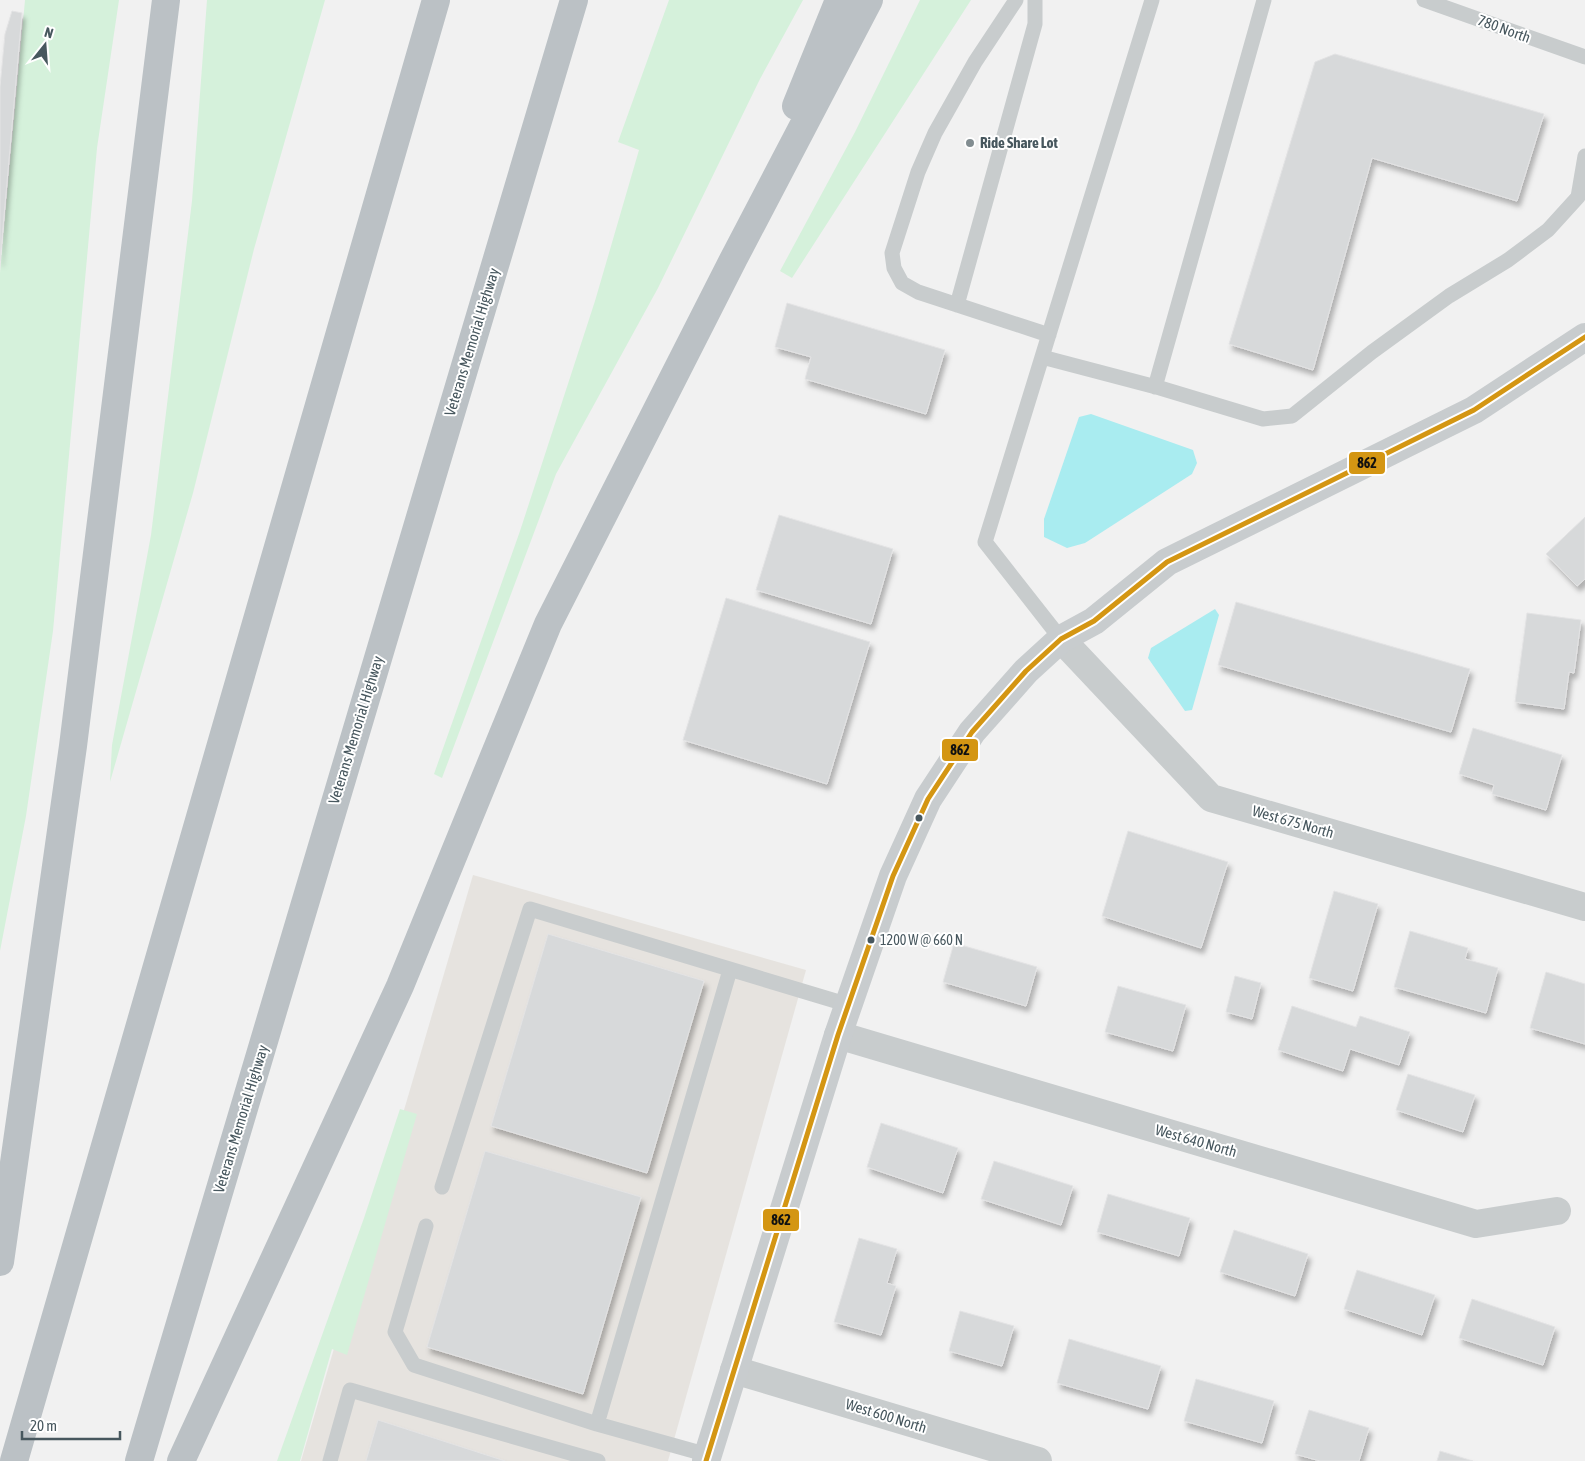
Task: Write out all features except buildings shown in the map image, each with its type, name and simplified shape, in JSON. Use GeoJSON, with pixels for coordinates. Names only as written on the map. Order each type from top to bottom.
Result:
{"type":"FeatureCollection","features":[{"type":"Feature","properties":{"kind":"highway"},"geometry":{"type":"LineString","coordinates":[[0,1262],[73,746],[166,0]]}},
{"type":"Feature","properties":{"kind":"highway"},"geometry":{"type":"LineString","coordinates":[[14,1461],[436,0]]}},
{"type":"Feature","properties":{"kind":"highway","name":"Veterans Memorial Highway"},"geometry":{"type":"LineString","coordinates":[[139,1461],[574,0]]}},
{"type":"Feature","properties":{"kind":"highway"},"geometry":{"type":"LineString","coordinates":[[734,258],[839,0]]}},
{"type":"Feature","properties":{"kind":"highway"},"geometry":{"type":"LineString","coordinates":[[181,1461],[400,986],[548,624],[734,258],[869,0]]}},
{"type":"Feature","properties":{"kind":"street"},"geometry":{"type":"LineString","coordinates":[[707,1458],[838,1035],[893,876],[928,799],[972,732],[1026,671],[1061,639],[1094,621],[1167,562],[1474,410],[1585,337]]}},
{"type":"Feature","properties":{"kind":"street","name":"West 675 North"},"geometry":{"type":"LineString","coordinates":[[1061,639],[1211,798],[1585,907]]}},
{"type":"Feature","properties":{"kind":"street","name":"West 640 North"},"geometry":{"type":"LineString","coordinates":[[838,1035],[1476,1224],[1557,1211]]}},
{"type":"Feature","properties":{"kind":"street","name":"West 600 North"},"geometry":{"type":"LineString","coordinates":[[734,1370],[1038,1461]]}},
{"type":"Feature","properties":{"kind":"lane"},"geometry":{"type":"LineString","coordinates":[[1016,0],[976,62],[935,133],[918,172],[892,253],[894,268],[902,283],[918,292],[1049,335]]}},
{"type":"Feature","properties":{"kind":"lane"},"geometry":{"type":"LineString","coordinates":[[957,304],[1036,24],[1036,0]]}},
{"type":"Feature","properties":{"kind":"lane"},"geometry":{"type":"LineString","coordinates":[[1061,639],[984,542],[1152,0]]}},
{"type":"Feature","properties":{"kind":"lane"},"geometry":{"type":"LineString","coordinates":[[1155,387],[1264,0]]}},
{"type":"Feature","properties":{"kind":"lane","name":"780 North"},"geometry":{"type":"LineString","coordinates":[[1424,0],[1585,57]]}},
{"type":"Feature","properties":{"kind":"lane"},"geometry":{"type":"LineString","coordinates":[[1042,357],[1155,387],[1263,419],[1292,416],[1372,352],[1450,296],[1508,260],[1548,230],[1578,197],[1585,156]]}},
{"type":"Feature","properties":{"kind":"lane"},"geometry":{"type":"LineString","coordinates":[[442,1187],[530,909],[848,1005]]}},
{"type":"Feature","properties":{"kind":"lane"},"geometry":{"type":"LineString","coordinates":[[597,1424],[730,970]]}},
{"type":"Feature","properties":{"kind":"lane"},"geometry":{"type":"LineString","coordinates":[[426,1226],[395,1332],[414,1365],[707,1458]]}},
{"type":"Feature","properties":{"kind":"lane"},"geometry":{"type":"LineString","coordinates":[[330,1461],[350,1390],[578,1458],[598,1461]]}},
{"type":"Feature","properties":{"kind":"shaded area"},"geometry":{"type":"Polygon","coordinates":[[[473,875],[806,970],[668,1461],[301,1461],[473,875]]]}},
{"type":"Feature","properties":{"kind":"green space"},"geometry":{"type":"Polygon","coordinates":[[[25,0],[119,0],[97,148],[53,631],[26,816],[0,951],[0,273],[25,0]]]}},
{"type":"Feature","properties":{"kind":"green space"},"geometry":{"type":"Polygon","coordinates":[[[207,0],[325,0],[254,249],[193,493],[110,782],[112,745],[151,535],[192,201],[207,0]]]}},
{"type":"Feature","properties":{"kind":"green space"},"geometry":{"type":"Polygon","coordinates":[[[669,0],[803,0],[760,79],[658,288],[556,474],[442,778],[434,774],[520,531],[595,301],[639,150],[618,142],[669,0]]]}},
{"type":"Feature","properties":{"kind":"green space"},"geometry":{"type":"Polygon","coordinates":[[[920,0],[971,0],[792,278],[780,271],[855,132],[920,0]]]}},
{"type":"Feature","properties":{"kind":"green space"},"geometry":{"type":"Polygon","coordinates":[[[400,1109],[417,1114],[347,1355],[332,1349],[300,1461],[277,1461],[364,1218],[400,1109]]]}},
{"type":"Feature","properties":{"kind":"water"},"geometry":{"type":"Polygon","coordinates":[[[1091,414],[1193,450],[1197,463],[1192,474],[1085,543],[1067,548],[1044,537],[1044,519],[1079,417],[1091,414]]]}},
{"type":"Feature","properties":{"kind":"water"},"geometry":{"type":"Polygon","coordinates":[[[1215,609],[1219,615],[1192,710],[1185,711],[1148,658],[1151,648],[1215,609]]]}},
{"type":"Feature","properties":{"kind":"transit line","name":"862"},"geometry":{"type":"LineString","coordinates":[[706,1461],[838,1035],[893,876],[928,799],[972,732],[1026,671],[1061,639],[1094,621],[1167,562],[1474,410],[1585,337]]}},
{"type":"Feature","properties":{"kind":"place","name":"Ride Share Lot"},"geometry":{"type":"Point","coordinates":[970,143]}},
{"type":"Feature","properties":{"kind":"place","name":"1200 W @ 660 N"},"geometry":{"type":"Point","coordinates":[871,940]}}]}
